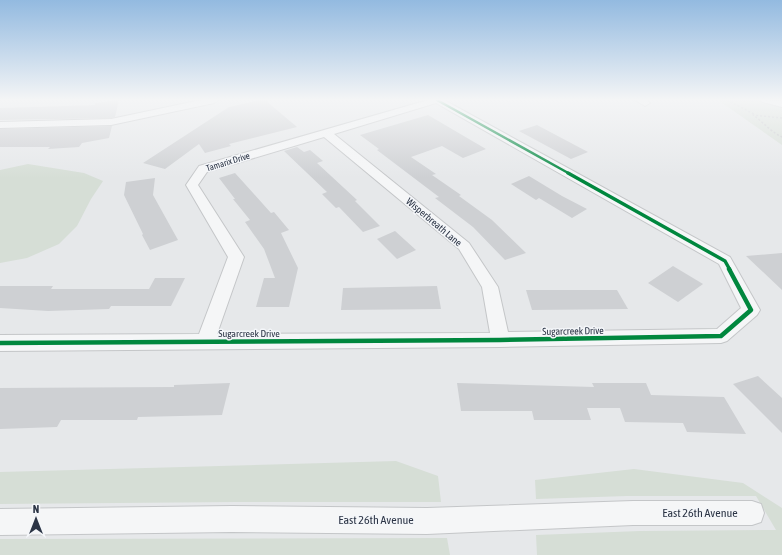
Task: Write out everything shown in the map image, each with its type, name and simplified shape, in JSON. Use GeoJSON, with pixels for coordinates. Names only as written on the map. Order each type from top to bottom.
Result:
{"type":"FeatureCollection","features":[{"type":"Feature","properties":{"kind":"street","name":"Tamarix Drive"},"geometry":{"type":"LineString","coordinates":[[206,341],[236,258],[192,186],[203,169],[350,126]]}},
{"type":"Feature","properties":{"kind":"street","name":"Sugarcreek Drive"},"geometry":{"type":"LineString","coordinates":[[0,343],[500,340],[721,336],[752,310],[724,261],[484,126]]}},
{"type":"Feature","properties":{"kind":"street","name":"Wisperbreath Lane"},"geometry":{"type":"LineString","coordinates":[[326,133],[464,246],[490,287],[500,340]]}},
{"type":"Feature","properties":{"kind":"street","name":"East 26th Avenue"},"geometry":{"type":"LineString","coordinates":[[0,522],[232,519],[427,521],[633,513],[752,513]]}},
{"type":"Feature","properties":{"kind":"path"},"geometry":{"type":"LineString","coordinates":[[766,126],[776,135],[782,137]]}},
{"type":"Feature","properties":{"kind":"shaded area"},"geometry":{"type":"Polygon","coordinates":[[[755,126],[782,126],[782,145],[755,126]]]}},
{"type":"Feature","properties":{"kind":"shaded area"},"geometry":{"type":"Polygon","coordinates":[[[28,164],[84,173],[103,181],[91,199],[77,226],[59,244],[27,258],[0,263],[0,170],[28,164]]]}},
{"type":"Feature","properties":{"kind":"shaded area"},"geometry":{"type":"Polygon","coordinates":[[[396,461],[438,476],[441,502],[0,504],[0,472],[396,461]]]}},
{"type":"Feature","properties":{"kind":"shaded area"},"geometry":{"type":"Polygon","coordinates":[[[634,469],[743,483],[782,508],[782,555],[537,555],[536,535],[640,531],[776,530],[756,496],[627,496],[536,499],[535,480],[634,469]]]}},
{"type":"Feature","properties":{"kind":"shaded area"},"geometry":{"type":"Polygon","coordinates":[[[447,538],[450,555],[0,555],[0,539],[447,538]]]}},
{"type":"Feature","properties":{"kind":"building"},"geometry":{"type":"Polygon","coordinates":[[[112,126],[109,138],[82,143],[79,147],[48,149],[50,147],[0,147],[0,129],[112,126]]]}},
{"type":"Feature","properties":{"kind":"building"},"geometry":{"type":"Polygon","coordinates":[[[200,126],[297,127],[229,144],[231,146],[205,153],[199,144],[165,169],[143,163],[200,126]]]}},
{"type":"Feature","properties":{"kind":"building"},"geometry":{"type":"Polygon","coordinates":[[[391,126],[447,126],[486,149],[463,158],[442,146],[411,157],[436,174],[432,175],[461,195],[459,196],[492,220],[526,253],[505,260],[473,227],[435,198],[439,197],[377,150],[379,149],[360,135],[391,126]]]}},
{"type":"Feature","properties":{"kind":"building"},"geometry":{"type":"Polygon","coordinates":[[[539,126],[588,152],[571,159],[519,131],[539,126]]]}},
{"type":"Feature","properties":{"kind":"building"},"geometry":{"type":"Polygon","coordinates":[[[297,147],[304,152],[310,150],[323,161],[317,163],[357,200],[355,201],[380,226],[363,232],[339,207],[336,208],[322,194],[327,192],[284,151],[297,147]]]}},
{"type":"Feature","properties":{"kind":"building"},"geometry":{"type":"Polygon","coordinates":[[[235,173],[271,213],[274,212],[289,230],[281,233],[298,268],[289,307],[256,307],[264,278],[275,278],[264,249],[245,222],[250,220],[233,199],[235,199],[219,178],[235,173]]]}},
{"type":"Feature","properties":{"kind":"building"},"geometry":{"type":"Polygon","coordinates":[[[529,176],[587,209],[572,218],[539,198],[536,200],[511,184],[529,176]]]}},
{"type":"Feature","properties":{"kind":"building"},"geometry":{"type":"Polygon","coordinates":[[[155,178],[153,195],[178,240],[150,250],[124,195],[126,182],[155,178]]]}},
{"type":"Feature","properties":{"kind":"building"},"geometry":{"type":"Polygon","coordinates":[[[395,231],[416,250],[397,259],[377,239],[395,231]]]}},
{"type":"Feature","properties":{"kind":"building"},"geometry":{"type":"Polygon","coordinates":[[[782,253],[782,290],[746,256],[782,253]]]}},
{"type":"Feature","properties":{"kind":"building"},"geometry":{"type":"Polygon","coordinates":[[[673,266],[703,284],[678,302],[648,283],[673,266]]]}},
{"type":"Feature","properties":{"kind":"building"},"geometry":{"type":"Polygon","coordinates":[[[155,278],[185,278],[171,306],[111,306],[109,309],[48,311],[0,308],[0,286],[53,286],[51,289],[149,289],[155,278]]]}},
{"type":"Feature","properties":{"kind":"building"},"geometry":{"type":"Polygon","coordinates":[[[437,286],[441,309],[341,310],[343,288],[437,286]]]}},
{"type":"Feature","properties":{"kind":"building"},"geometry":{"type":"Polygon","coordinates":[[[526,290],[617,290],[628,309],[532,310],[526,290]]]}},
{"type":"Feature","properties":{"kind":"building"},"geometry":{"type":"Polygon","coordinates":[[[758,376],[782,398],[782,433],[733,384],[758,376]]]}},
{"type":"Feature","properties":{"kind":"building"},"geometry":{"type":"Polygon","coordinates":[[[230,383],[222,415],[138,417],[137,420],[61,420],[57,427],[0,429],[0,388],[174,387],[174,385],[230,383]]]}},
{"type":"Feature","properties":{"kind":"building"},"geometry":{"type":"Polygon","coordinates":[[[457,383],[594,387],[592,383],[646,383],[651,395],[724,397],[746,434],[687,432],[683,423],[625,422],[620,408],[587,408],[591,420],[534,420],[532,411],[461,411],[457,383]]]}},
{"type":"Feature","properties":{"kind":"cycle path"},"geometry":{"type":"LineString","coordinates":[[0,343],[500,340],[721,336],[751,310],[725,261],[483,126]]}}]}
